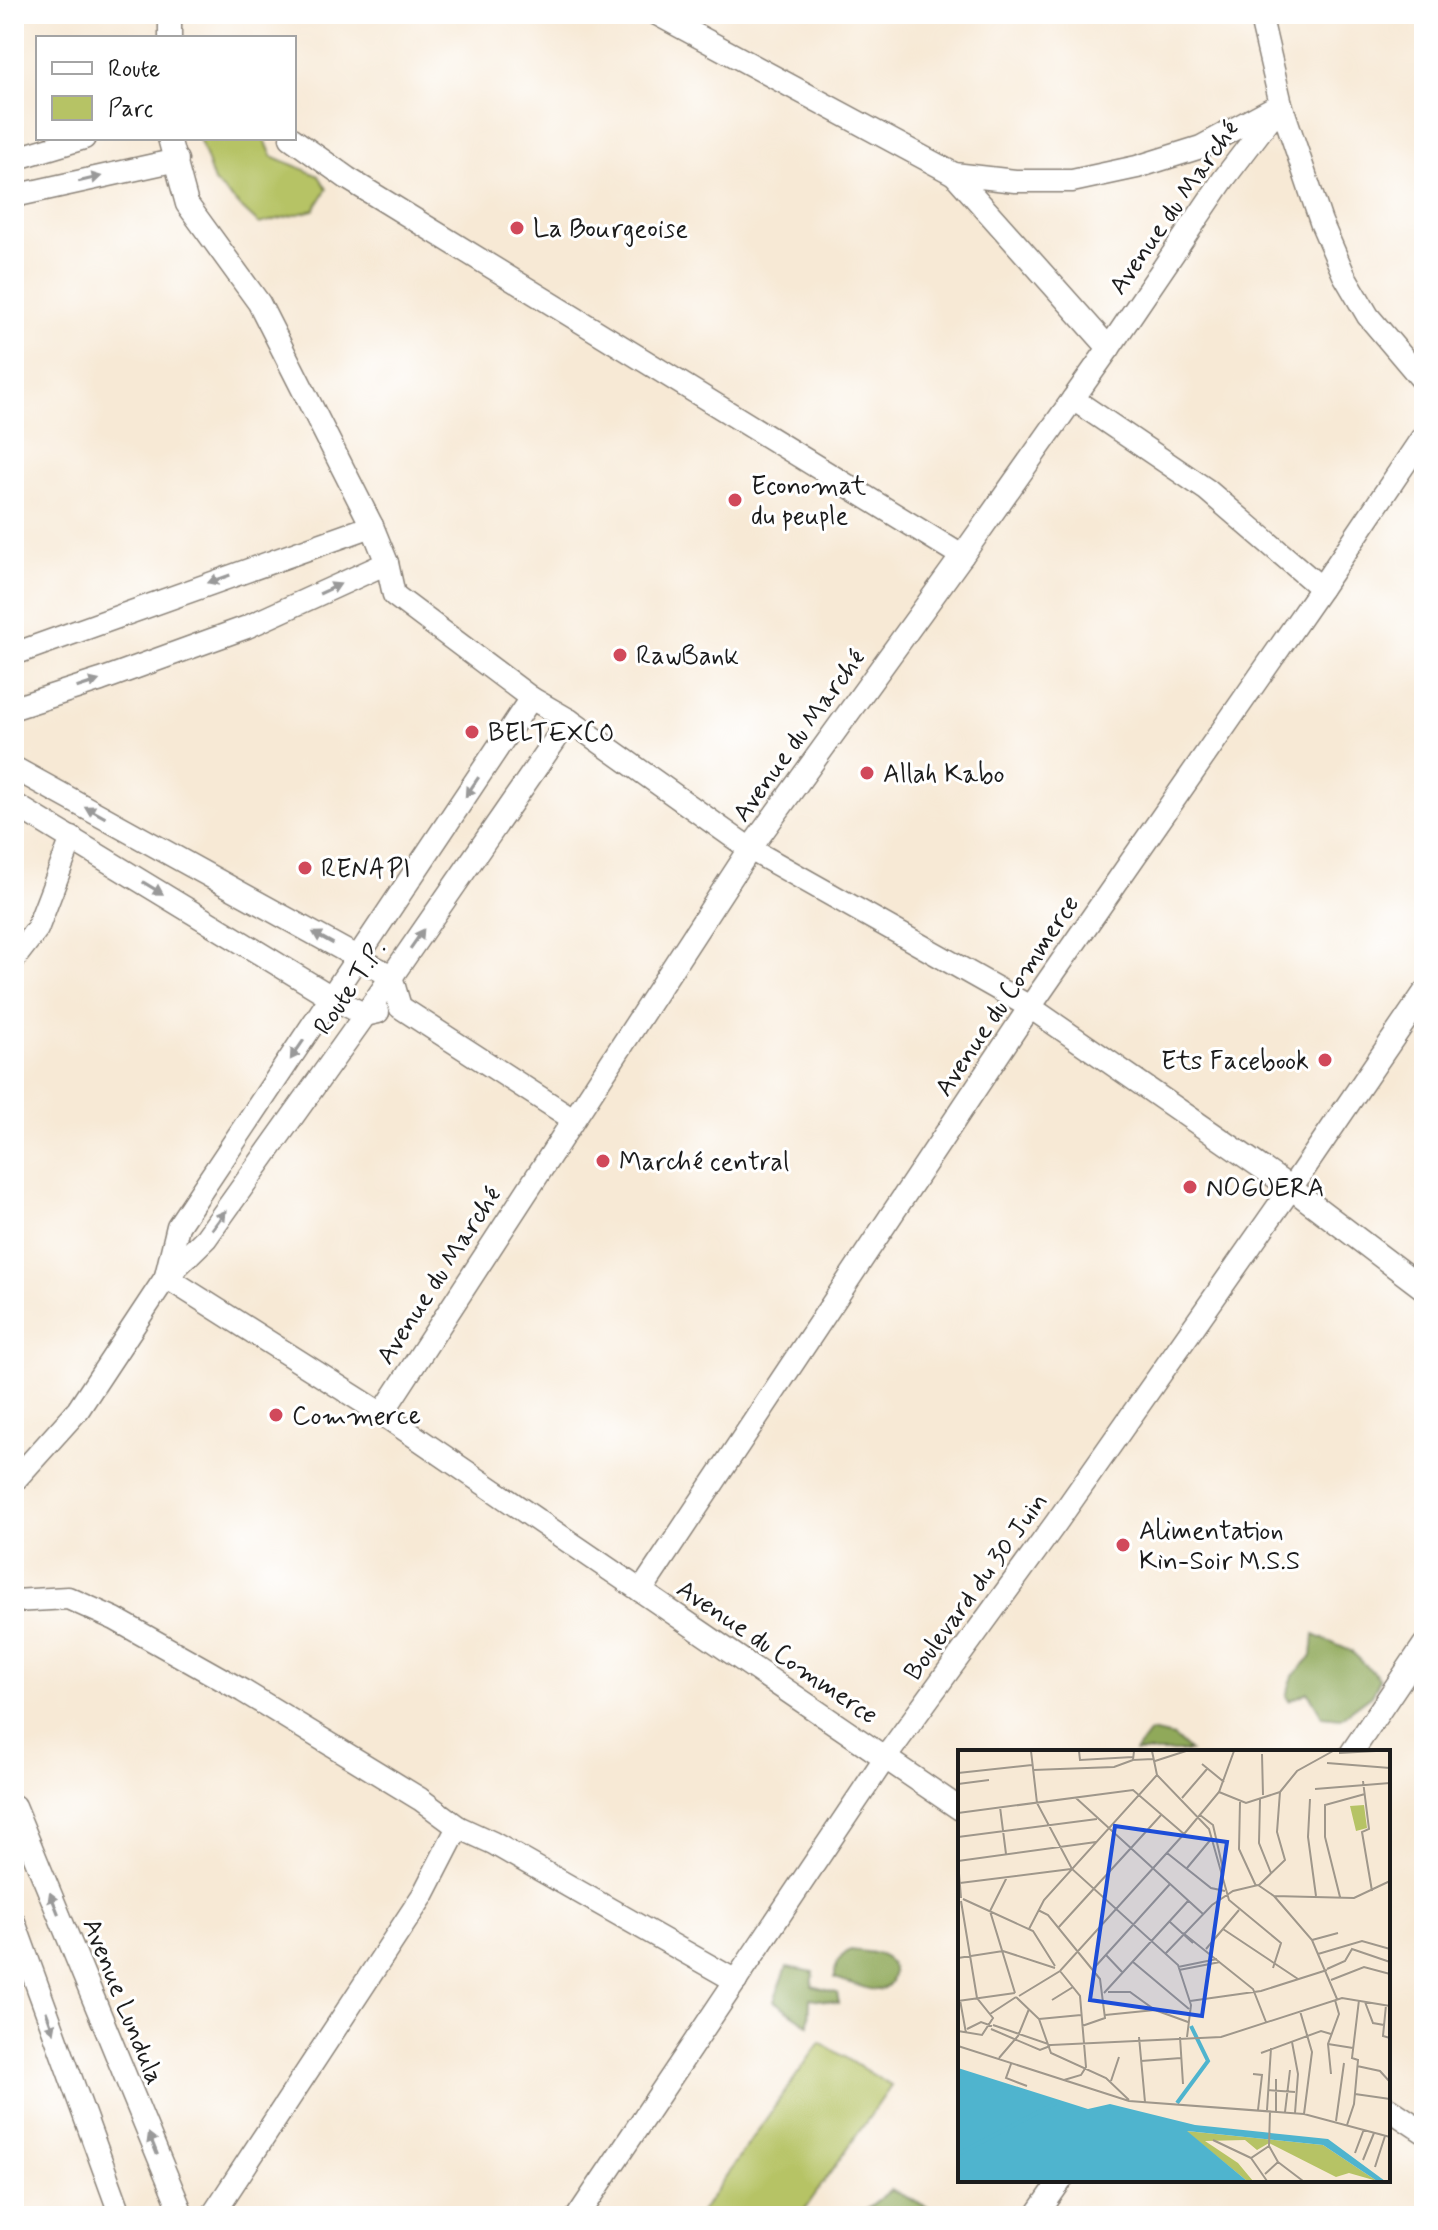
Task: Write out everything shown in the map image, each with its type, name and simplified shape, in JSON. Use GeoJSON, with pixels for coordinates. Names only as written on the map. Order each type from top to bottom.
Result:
{"type":"FeatureCollection","features":[{"type":"Feature","properties":{"kind":"street"},"geometry":{"type":"LineString","coordinates":[[170,14],[170,36]]}},
{"type":"Feature","properties":{"kind":"street"},"geometry":{"type":"LineString","coordinates":[[657,14],[684,21],[954,174],[1109,348]]}},
{"type":"Feature","properties":{"kind":"street"},"geometry":{"type":"LineString","coordinates":[[1260,14],[1281,104],[1321,222],[1344,275],[1368,316],[1424,382]]}},
{"type":"Feature","properties":{"kind":"street"},"geometry":{"type":"LineString","coordinates":[[954,174],[1015,181],[1072,181],[1137,167],[1201,147],[1281,104]]}},
{"type":"Feature","properties":{"kind":"street","name":"Avenue du Marché"},"geometry":{"type":"LineString","coordinates":[[382,1414],[750,849],[962,556],[1223,180],[1281,104]]}},
{"type":"Feature","properties":{"kind":"street"},"geometry":{"type":"LineString","coordinates":[[14,159],[77,140]]}},
{"type":"Feature","properties":{"kind":"street"},"geometry":{"type":"LineString","coordinates":[[294,140],[347,178],[962,556]]}},
{"type":"Feature","properties":{"kind":"street"},"geometry":{"type":"LineString","coordinates":[[14,196],[173,149],[187,204],[259,303],[372,526],[387,563],[394,595],[531,698],[569,720],[750,849],[1030,1007],[1291,1188],[1424,1289]]}},
{"type":"Feature","properties":{"kind":"street"},"geometry":{"type":"LineString","coordinates":[[1073,399],[1207,490],[1321,588]]}},
{"type":"Feature","properties":{"kind":"street","name":"Avenue du Commerce"},"geometry":{"type":"LineString","coordinates":[[641,1591],[1030,1007],[1424,435]]}},
{"type":"Feature","properties":{"kind":"street"},"geometry":{"type":"LineString","coordinates":[[14,654],[372,526]]}},
{"type":"Feature","properties":{"kind":"street"},"geometry":{"type":"LineString","coordinates":[[14,708],[247,627],[387,563]]}},
{"type":"Feature","properties":{"kind":"street","name":"Route T.P."},"geometry":{"type":"LineString","coordinates":[[166,1277],[178,1226],[531,698]]}},
{"type":"Feature","properties":{"kind":"street","name":"Route T.P."},"geometry":{"type":"LineString","coordinates":[[14,1481],[78,1410],[166,1277],[206,1238],[569,720]]}},
{"type":"Feature","properties":{"kind":"street"},"geometry":{"type":"LineString","coordinates":[[14,768],[391,976],[400,1007],[573,1119]]}},
{"type":"Feature","properties":{"kind":"street"},"geometry":{"type":"LineString","coordinates":[[14,804],[365,1015],[400,1007]]}},
{"type":"Feature","properties":{"kind":"street"},"geometry":{"type":"LineString","coordinates":[[14,959],[37,929],[72,838]]}},
{"type":"Feature","properties":{"kind":"street","name":"Boulevard du 30 Juin"},"geometry":{"type":"LineString","coordinates":[[578,2216],[885,1758],[1056,1523],[1424,993]]}},
{"type":"Feature","properties":{"kind":"street","name":"Avenue du Commerce"},"geometry":{"type":"LineString","coordinates":[[166,1277],[382,1414],[958,1808]]}},
{"type":"Feature","properties":{"kind":"street"},"geometry":{"type":"LineString","coordinates":[[14,1601],[68,1598],[115,1619],[243,1691],[420,1799],[458,1827],[493,1843],[736,1981]]}},
{"type":"Feature","properties":{"kind":"street"},"geometry":{"type":"LineString","coordinates":[[1353,1750],[1424,1645]]}},
{"type":"Feature","properties":{"kind":"street","name":"Avenue Lundula"},"geometry":{"type":"LineString","coordinates":[[14,1806],[183,2216]]}},
{"type":"Feature","properties":{"kind":"street"},"geometry":{"type":"LineString","coordinates":[[212,2216],[423,1895],[458,1827]]}},
{"type":"Feature","properties":{"kind":"street"},"geometry":{"type":"LineString","coordinates":[[14,1922],[121,2216]]}},
{"type":"Feature","properties":{"kind":"street"},"geometry":{"type":"LineString","coordinates":[[1390,2109],[1424,2132]]}},
{"type":"Feature","properties":{"kind":"street"},"geometry":{"type":"LineString","coordinates":[[1036,2216],[1060,2182]]}},
{"type":"Feature","properties":{"kind":"green space"},"geometry":{"type":"Polygon","coordinates":[[[200,140],[264,140],[272,156],[319,176],[327,189],[314,210],[259,224],[214,182],[200,140]]]}},
{"type":"Feature","properties":{"kind":"green space"},"geometry":{"type":"Polygon","coordinates":[[[1314,1635],[1351,1651],[1380,1679],[1372,1695],[1341,1718],[1322,1716],[1308,1692],[1289,1701],[1286,1696],[1293,1676],[1312,1656],[1314,1635]]]}},
{"type":"Feature","properties":{"kind":"green space"},"geometry":{"type":"Polygon","coordinates":[[[1150,1732],[1174,1737],[1188,1750],[1136,1750],[1150,1732]]]}},
{"type":"Feature","properties":{"kind":"green space"},"geometry":{"type":"Polygon","coordinates":[[[850,1950],[865,1951],[888,1960],[893,1973],[887,1986],[875,1990],[835,1978],[838,1962],[850,1950]]]}},
{"type":"Feature","properties":{"kind":"green space"},"geometry":{"type":"Polygon","coordinates":[[[787,1967],[814,1972],[812,1986],[837,1993],[839,2003],[810,1998],[809,2025],[774,2001],[787,1967]]]}},
{"type":"Feature","properties":{"kind":"green space"},"geometry":{"type":"Polygon","coordinates":[[[820,2042],[891,2086],[800,2216],[698,2216],[820,2042]]]}},
{"type":"Feature","properties":{"kind":"green space"},"geometry":{"type":"Polygon","coordinates":[[[891,2190],[932,2209],[949,2210],[949,2216],[857,2216],[891,2190]]]}},
{"type":"Feature","properties":{"kind":"place","name":"La Bourgeoise"},"geometry":{"type":"Point","coordinates":[517,228]}},
{"type":"Feature","properties":{"kind":"place","name":"Economat du peuple"},"geometry":{"type":"Point","coordinates":[735,500]}},
{"type":"Feature","properties":{"kind":"place","name":"RawBank"},"geometry":{"type":"Point","coordinates":[620,655]}},
{"type":"Feature","properties":{"kind":"place","name":"BELTEXCO"},"geometry":{"type":"Point","coordinates":[472,732]}},
{"type":"Feature","properties":{"kind":"place","name":"Allah Kabo"},"geometry":{"type":"Point","coordinates":[867,773]}},
{"type":"Feature","properties":{"kind":"place","name":"RENAPI"},"geometry":{"type":"Point","coordinates":[305,868]}},
{"type":"Feature","properties":{"kind":"place","name":"Ets Facebook"},"geometry":{"type":"Point","coordinates":[1325,1060]}},
{"type":"Feature","properties":{"kind":"place","name":"Marché central"},"geometry":{"type":"Point","coordinates":[603,1161]}},
{"type":"Feature","properties":{"kind":"place","name":"NOGUERA"},"geometry":{"type":"Point","coordinates":[1190,1187]}},
{"type":"Feature","properties":{"kind":"place","name":"Commerce"},"geometry":{"type":"Point","coordinates":[276,1415]}},
{"type":"Feature","properties":{"kind":"place","name":"Alimentation Kin-Soir M.S.S"},"geometry":{"type":"Point","coordinates":[1123,1545]}}]}
